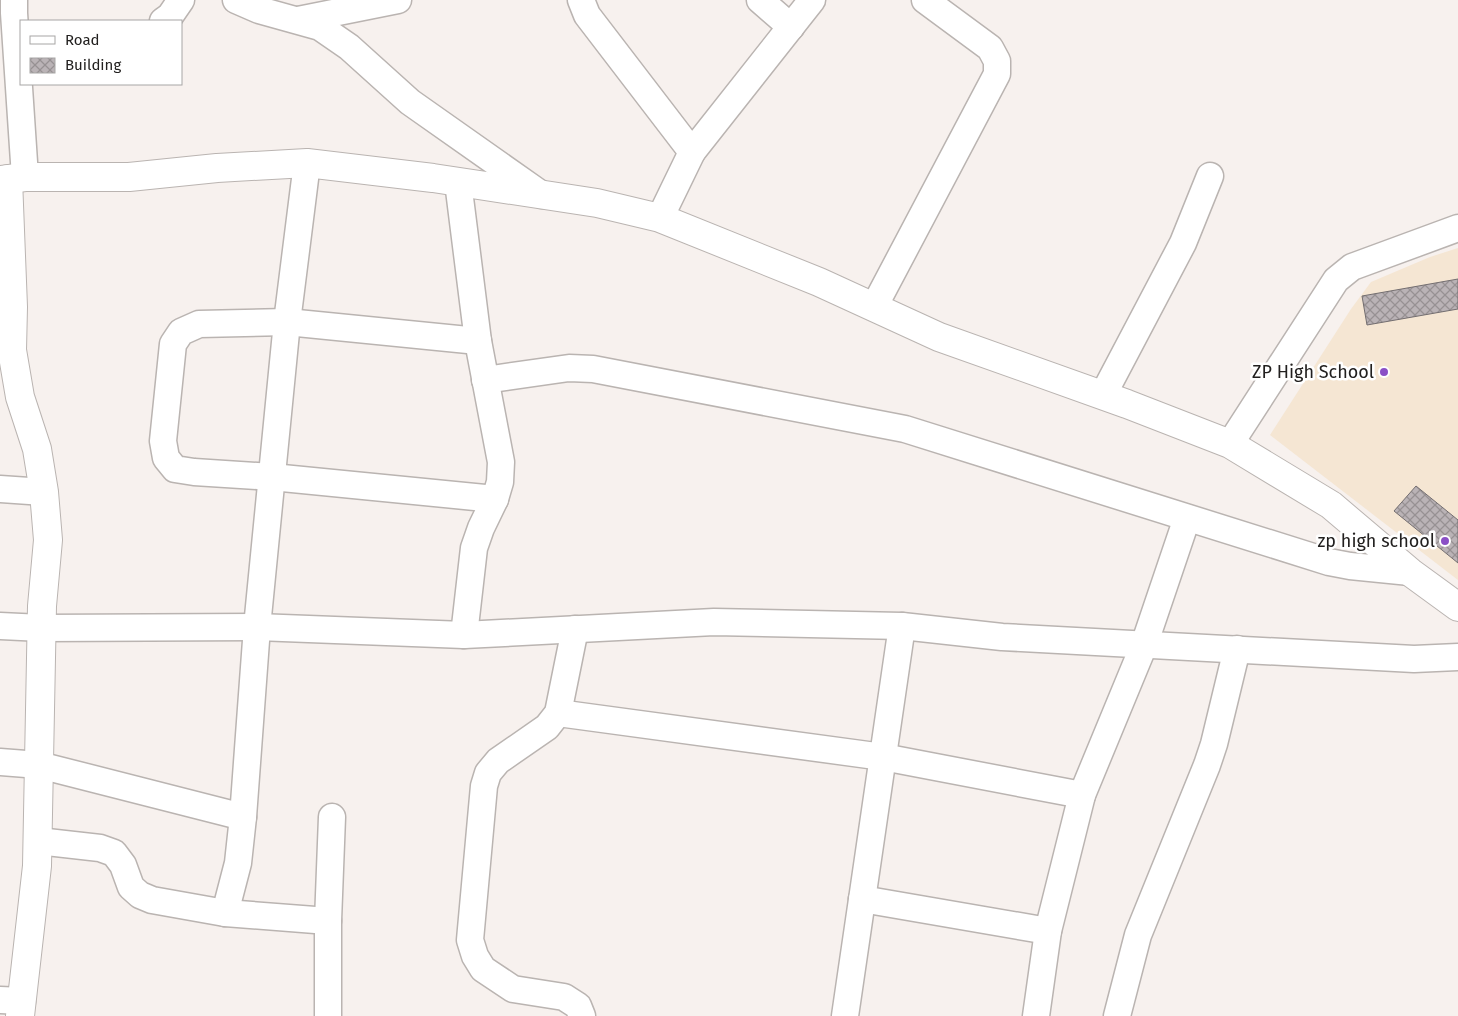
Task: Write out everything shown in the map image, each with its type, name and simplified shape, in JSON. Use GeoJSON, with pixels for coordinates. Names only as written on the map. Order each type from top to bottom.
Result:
{"type":"FeatureCollection","features":[{"type":"Feature","properties":{"kind":"street"},"geometry":{"type":"LineString","coordinates":[[14,0],[7,307],[20,397],[37,449],[44,492],[48,540],[42,606],[37,866],[14,1006]]}},
{"type":"Feature","properties":{"kind":"street"},"geometry":{"type":"LineString","coordinates":[[164,20],[170,16],[181,0]]}},
{"type":"Feature","properties":{"kind":"street"},"geometry":{"type":"LineString","coordinates":[[236,0],[259,10],[320,27],[349,47],[410,102],[542,195]]}},
{"type":"Feature","properties":{"kind":"street"},"geometry":{"type":"LineString","coordinates":[[298,20],[398,0]]}},
{"type":"Feature","properties":{"kind":"street"},"geometry":{"type":"LineString","coordinates":[[581,0],[588,15],[692,152]]}},
{"type":"Feature","properties":{"kind":"street"},"geometry":{"type":"LineString","coordinates":[[760,0],[791,27]]}},
{"type":"Feature","properties":{"kind":"street"},"geometry":{"type":"LineString","coordinates":[[660,218],[692,152],[812,0]]}},
{"type":"Feature","properties":{"kind":"street"},"geometry":{"type":"LineString","coordinates":[[874,307],[997,74],[997,61],[990,48],[925,0]]}},
{"type":"Feature","properties":{"kind":"street"},"geometry":{"type":"LineString","coordinates":[[11,179],[129,177],[217,168],[307,163],[458,182],[597,203],[660,218],[819,282],[939,337],[1230,444],[1331,505],[1410,572],[1458,607]]}},
{"type":"Feature","properties":{"kind":"street"},"geometry":{"type":"LineString","coordinates":[[225,913],[238,863],[257,627],[288,322],[307,163]]}},
{"type":"Feature","properties":{"kind":"street"},"geometry":{"type":"LineString","coordinates":[[1103,396],[1183,243],[1210,176]]}},
{"type":"Feature","properties":{"kind":"street"},"geometry":{"type":"LineString","coordinates":[[458,182],[478,341],[501,462],[500,482],[495,499],[474,548],[464,635]]}},
{"type":"Feature","properties":{"kind":"street"},"geometry":{"type":"LineString","coordinates":[[1230,444],[1336,280],[1352,267],[1458,228]]}},
{"type":"Feature","properties":{"kind":"street"},"geometry":{"type":"LineString","coordinates":[[478,341],[288,322],[199,324],[181,332],[173,344],[163,441],[166,458],[176,469],[495,499]]}},
{"type":"Feature","properties":{"kind":"street"},"geometry":{"type":"LineString","coordinates":[[485,380],[569,368],[593,369],[905,429],[1329,562],[1410,572]]}},
{"type":"Feature","properties":{"kind":"street"},"geometry":{"type":"LineString","coordinates":[[0,488],[44,492]]}},
{"type":"Feature","properties":{"kind":"street"},"geometry":{"type":"LineString","coordinates":[[1036,1016],[1048,931],[1082,795],[1144,645],[1187,518]]}},
{"type":"Feature","properties":{"kind":"street"},"geometry":{"type":"LineString","coordinates":[[0,626],[42,628],[257,627],[464,635],[714,622],[902,626],[1002,637],[1144,645],[1414,659],[1458,657]]}},
{"type":"Feature","properties":{"kind":"street"},"geometry":{"type":"LineString","coordinates":[[845,1016],[902,626]]}},
{"type":"Feature","properties":{"kind":"street"},"geometry":{"type":"LineString","coordinates":[[574,629],[558,713],[547,727],[498,761],[488,773],[484,786],[470,940],[475,956],[483,969],[513,988],[564,997],[578,1006],[582,1016]]}},
{"type":"Feature","properties":{"kind":"street"},"geometry":{"type":"LineString","coordinates":[[1117,1016],[1138,935],[1209,758],[1237,650]]}},
{"type":"Feature","properties":{"kind":"street"},"geometry":{"type":"LineString","coordinates":[[558,713],[883,757],[1082,795]]}},
{"type":"Feature","properties":{"kind":"street"},"geometry":{"type":"LineString","coordinates":[[0,762],[39,765],[243,817]]}},
{"type":"Feature","properties":{"kind":"street"},"geometry":{"type":"LineString","coordinates":[[328,1016],[328,921],[332,818]]}},
{"type":"Feature","properties":{"kind":"street"},"geometry":{"type":"LineString","coordinates":[[38,841],[100,848],[114,853],[123,864],[131,887],[140,895],[152,900],[225,913],[328,921]]}},
{"type":"Feature","properties":{"kind":"street"},"geometry":{"type":"LineString","coordinates":[[862,899],[1048,931]]}},
{"type":"Feature","properties":{"kind":"shaded area","name":"ZP High School"},"geometry":{"type":"Polygon","coordinates":[[[1458,248],[1458,580],[1270,435],[1351,309],[1371,282],[1430,257],[1458,248]]]}},
{"type":"Feature","properties":{"kind":"building"},"geometry":{"type":"Polygon","coordinates":[[[1458,279],[1458,309],[1367,325],[1362,296],[1458,279]]]}},
{"type":"Feature","properties":{"kind":"building","name":"zp high school"},"geometry":{"type":"Polygon","coordinates":[[[1416,486],[1458,520],[1458,563],[1394,511],[1416,486]]]}},
{"type":"Feature","properties":{"kind":"place","name":"ZP High School"},"geometry":{"type":"Point","coordinates":[1384,372]}},
{"type":"Feature","properties":{"kind":"place","name":"zp high school"},"geometry":{"type":"Point","coordinates":[1445,541]}}]}
